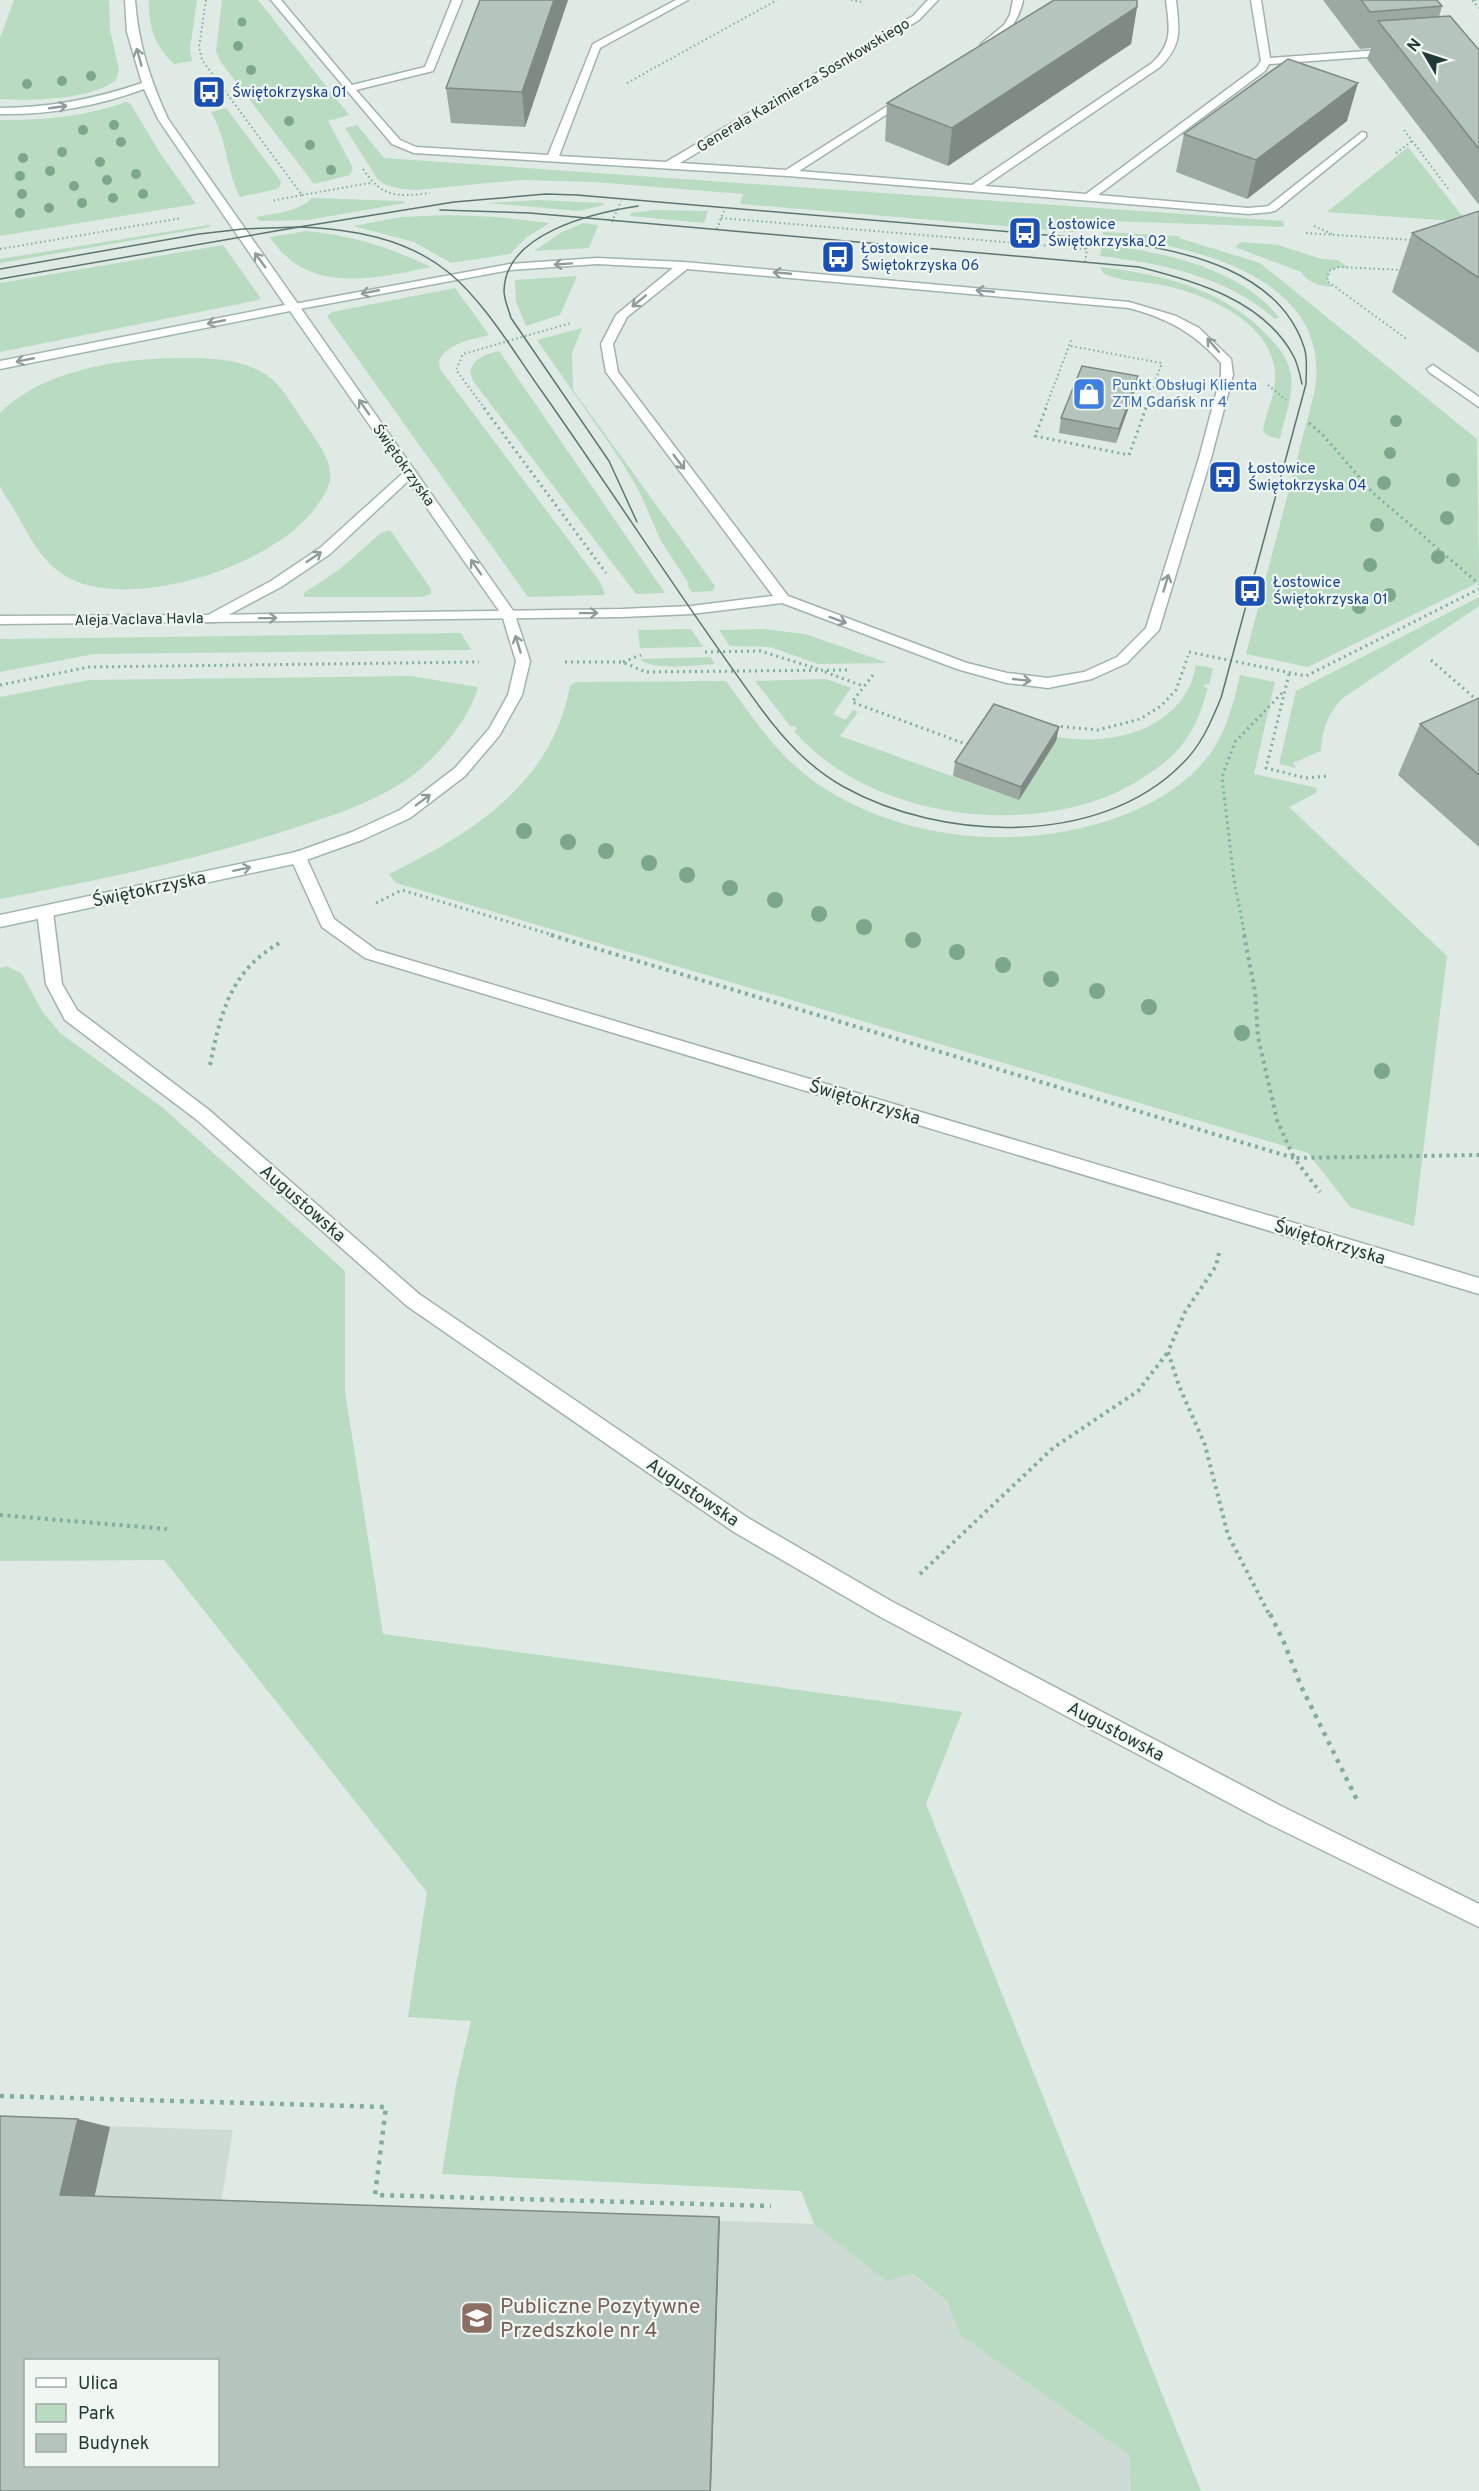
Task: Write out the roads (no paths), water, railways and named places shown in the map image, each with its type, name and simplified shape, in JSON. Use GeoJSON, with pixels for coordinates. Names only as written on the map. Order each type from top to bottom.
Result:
{"type":"FeatureCollection","features":[{"type":"Feature","properties":{"kind":"street","name":"Świętokrzyska"},"geometry":{"type":"LineString","coordinates":[[0,921],[298,856],[357,836],[405,814],[460,772],[500,723],[515,695],[523,661],[509,615],[225,211],[164,119],[147,84],[132,32],[130,0]]}},
{"type":"Feature","properties":{"kind":"street","name":"Generała Kazimierza Sosnkowskiego"},"geometry":{"type":"LineString","coordinates":[[276,0],[374,118],[403,146],[414,150],[788,173],[1248,211],[1271,208],[1362,135]]}},
{"type":"Feature","properties":{"kind":"street"},"geometry":{"type":"LineString","coordinates":[[351,88],[429,69],[457,0]]}},
{"type":"Feature","properties":{"kind":"street"},"geometry":{"type":"LineString","coordinates":[[552,159],[596,46],[683,0]]}},
{"type":"Feature","properties":{"kind":"street","name":"Generała Kazimierza Sosnkowskiego"},"geometry":{"type":"LineString","coordinates":[[669,165],[916,18],[933,0]]}},
{"type":"Feature","properties":{"kind":"street"},"geometry":{"type":"LineString","coordinates":[[974,53],[1011,25],[1018,10],[1018,0]]}},
{"type":"Feature","properties":{"kind":"street"},"geometry":{"type":"LineString","coordinates":[[976,187],[1156,65],[1168,54],[1173,45],[1171,0]]}},
{"type":"Feature","properties":{"kind":"street"},"geometry":{"type":"LineString","coordinates":[[1089,197],[1261,69],[1266,61],[1256,0]]}},
{"type":"Feature","properties":{"kind":"street"},"geometry":{"type":"LineString","coordinates":[[1266,61],[1407,51]]}},
{"type":"Feature","properties":{"kind":"street"},"geometry":{"type":"LineString","coordinates":[[0,111],[56,108],[86,103],[123,94],[147,84]]}},
{"type":"Feature","properties":{"kind":"street"},"geometry":{"type":"LineString","coordinates":[[788,173],[915,91]]}},
{"type":"Feature","properties":{"kind":"street"},"geometry":{"type":"LineString","coordinates":[[0,365],[510,267],[597,261],[684,265],[1129,305],[1182,321],[1208,339],[1227,362],[1227,375],[1205,458],[1152,630],[1122,660],[1087,676],[1048,683],[1007,678],[962,666],[783,599],[691,610],[622,613],[210,619]]}},
{"type":"Feature","properties":{"kind":"street"},"geometry":{"type":"LineString","coordinates":[[684,265],[622,315],[607,344],[612,372],[783,599]]}},
{"type":"Feature","properties":{"kind":"street"},"geometry":{"type":"LineString","coordinates":[[1433,369],[1479,403]]}},
{"type":"Feature","properties":{"kind":"street","name":"Aleja Vaclava Havla"},"geometry":{"type":"LineString","coordinates":[[0,620],[210,619],[276,584],[325,551],[410,473]]}},
{"type":"Feature","properties":{"kind":"street","name":"Świętokrzyska"},"geometry":{"type":"LineString","coordinates":[[298,856],[328,923],[371,954],[1479,1286]]}},
{"type":"Feature","properties":{"kind":"street","name":"Augustowska"},"geometry":{"type":"LineString","coordinates":[[45,912],[54,984],[71,1015],[203,1115],[413,1299],[741,1525],[884,1608],[1274,1814],[1479,1916]]}},
{"type":"Feature","properties":{"kind":"tram line"},"geometry":{"type":"LineString","coordinates":[[546,194],[577,195],[1117,241],[1172,251],[1227,269],[1252,283],[1274,300],[1292,321],[1305,351],[1306,384],[1221,698],[1205,733],[1189,757],[1148,791],[1108,811],[1064,822],[1018,827],[972,826],[926,818],[883,805],[844,787],[809,762],[789,743],[762,710],[499,329],[462,284],[432,260],[396,243],[358,233],[299,227],[454,202],[546,194]]}},
{"type":"Feature","properties":{"kind":"tram line"},"geometry":{"type":"LineString","coordinates":[[586,218],[638,206]]}},
{"type":"Feature","properties":{"kind":"tram line"},"geometry":{"type":"LineString","coordinates":[[440,210],[530,213],[586,218]]}},
{"type":"Feature","properties":{"kind":"tram line"},"geometry":{"type":"LineString","coordinates":[[586,218],[1139,267],[1183,279],[1227,296],[1266,321],[1281,338],[1295,360],[1302,384]]}},
{"type":"Feature","properties":{"kind":"tram line"},"geometry":{"type":"LineString","coordinates":[[586,218],[554,229],[535,240],[519,254],[508,271],[504,291],[511,318],[609,461],[637,522]]}},
{"type":"Feature","properties":{"kind":"tram line"},"geometry":{"type":"LineString","coordinates":[[0,269],[199,234],[243,229],[299,227]]}},
{"type":"Feature","properties":{"kind":"tram line"},"geometry":{"type":"LineString","coordinates":[[0,279],[299,227]]}},
{"type":"Feature","properties":{"kind":"place","name":"Świętokrzyska 01"},"geometry":{"type":"Point","coordinates":[209,92]}},
{"type":"Feature","properties":{"kind":"place","name":"Łostowice Świętokrzyska 02"},"geometry":{"type":"Point","coordinates":[1025,233]}},
{"type":"Feature","properties":{"kind":"place","name":"Łostowice Świętokrzyska 06"},"geometry":{"type":"Point","coordinates":[838,257]}},
{"type":"Feature","properties":{"kind":"place","name":"Punkt Obsługi Klienta ZTM Gdańsk nr 4"},"geometry":{"type":"Point","coordinates":[1089,394]}},
{"type":"Feature","properties":{"kind":"place","name":"Łostowice Świętokrzyska 04"},"geometry":{"type":"Point","coordinates":[1225,477]}},
{"type":"Feature","properties":{"kind":"place","name":"Łostowice Świętokrzyska 01"},"geometry":{"type":"Point","coordinates":[1250,591]}},
{"type":"Feature","properties":{"kind":"place","name":"Publiczne Pozytywne Przedszkole nr 4"},"geometry":{"type":"Point","coordinates":[477,2318]}}]}
